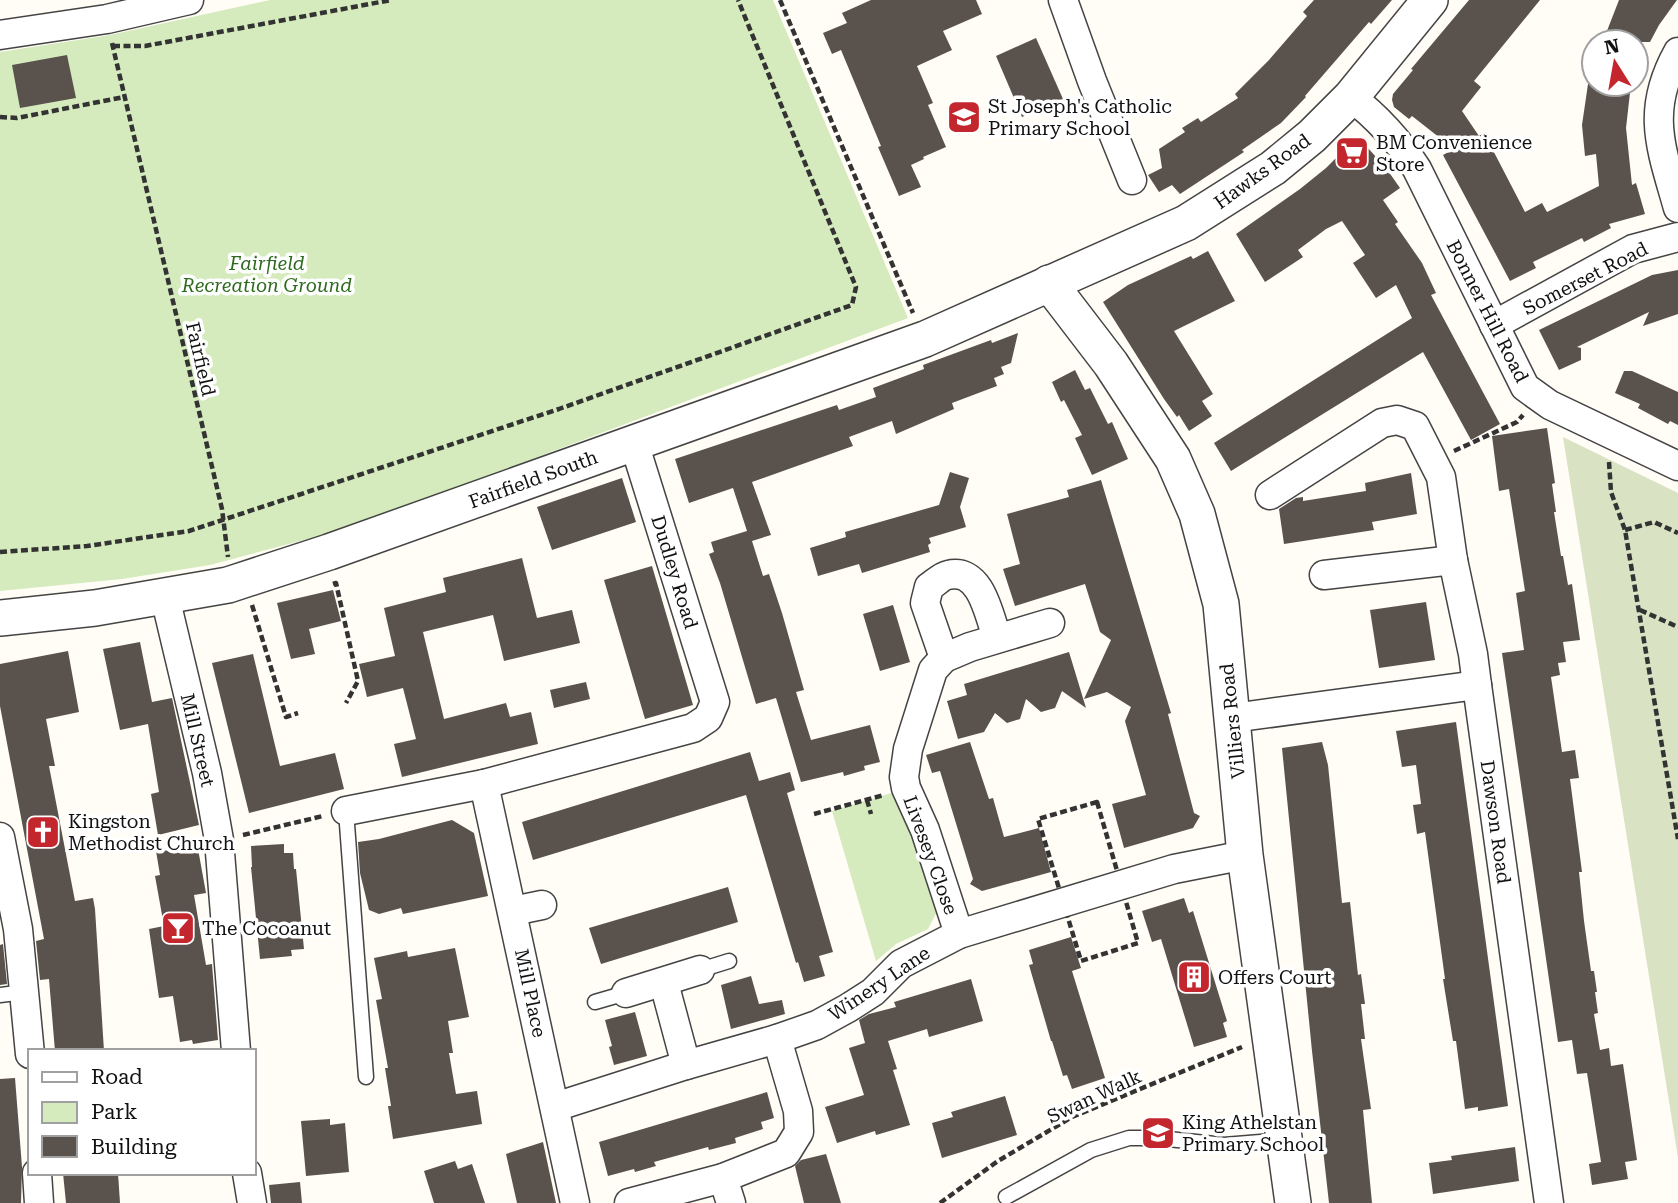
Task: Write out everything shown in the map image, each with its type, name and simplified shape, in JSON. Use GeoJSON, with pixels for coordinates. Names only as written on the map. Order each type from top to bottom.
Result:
{"type":"FeatureCollection","features":[{"type":"Feature","properties":{"kind":"street"},"geometry":{"type":"LineString","coordinates":[[0,35],[93,13],[189,0]]}},
{"type":"Feature","properties":{"kind":"street"},"geometry":{"type":"LineString","coordinates":[[1063,0],[1132,180]]}},
{"type":"Feature","properties":{"kind":"street","name":"Hawks Road"},"geometry":{"type":"LineString","coordinates":[[1049,283],[1186,223],[1273,168],[1312,136],[1351,97],[1430,0]]}},
{"type":"Feature","properties":{"kind":"street"},"geometry":{"type":"LineString","coordinates":[[1678,52],[1669,69],[1658,107],[1659,144],[1678,208]]}},
{"type":"Feature","properties":{"kind":"street","name":"Bonner Hill Road"},"geometry":{"type":"LineString","coordinates":[[1351,97],[1366,108],[1401,145],[1417,169],[1519,378],[1538,398],[1678,466]]}},
{"type":"Feature","properties":{"kind":"street","name":"Somerset Road"},"geometry":{"type":"LineString","coordinates":[[1494,325],[1633,249],[1678,237]]}},
{"type":"Feature","properties":{"kind":"street","name":"Fairfield South"},"geometry":{"type":"LineString","coordinates":[[0,618],[95,608],[228,585],[329,552],[925,339],[1049,283]]}},
{"type":"Feature","properties":{"kind":"street","name":"Villiers Road"},"geometry":{"type":"LineString","coordinates":[[1049,283],[1111,364],[1173,459],[1197,514],[1221,604],[1245,855],[1293,1203]]}},
{"type":"Feature","properties":{"kind":"street","name":"Dawson Road"},"geometry":{"type":"LineString","coordinates":[[1270,495],[1382,423],[1397,420],[1415,426],[1441,477],[1453,560],[1473,654],[1549,1203]]}},
{"type":"Feature","properties":{"kind":"street","name":"Dudley Road"},"geometry":{"type":"LineString","coordinates":[[484,784],[693,728],[708,718],[715,702],[634,443]]}},
{"type":"Feature","properties":{"kind":"street"},"geometry":{"type":"LineString","coordinates":[[1324,575],[1453,560]]}},
{"type":"Feature","properties":{"kind":"street"},"geometry":{"type":"LineString","coordinates":[[997,638],[979,585],[963,575],[946,575],[929,587],[925,604],[944,659],[997,638],[1050,623]]}},
{"type":"Feature","properties":{"kind":"street","name":"Mill Street"},"geometry":{"type":"LineString","coordinates":[[166,597],[207,773],[219,840],[236,1049]]}},
{"type":"Feature","properties":{"kind":"street","name":"Livesey Close"},"geometry":{"type":"LineString","coordinates":[[944,659],[933,670],[908,749],[904,777],[906,788],[925,830],[959,934]]}},
{"type":"Feature","properties":{"kind":"street"},"geometry":{"type":"LineString","coordinates":[[1233,718],[1477,685]]}},
{"type":"Feature","properties":{"kind":"street"},"geometry":{"type":"LineString","coordinates":[[345,811],[484,784]]}},
{"type":"Feature","properties":{"kind":"street","name":"Mill Place"},"geometry":{"type":"LineString","coordinates":[[484,784],[575,1203]]}},
{"type":"Feature","properties":{"kind":"street"},"geometry":{"type":"LineString","coordinates":[[0,837],[18,929],[12,993],[29,1049]]}},
{"type":"Feature","properties":{"kind":"street","name":"Winery Lane"},"geometry":{"type":"LineString","coordinates":[[555,1107],[817,1025],[873,992],[901,964],[959,934],[1174,869],[1245,855]]}},
{"type":"Feature","properties":{"kind":"street"},"geometry":{"type":"LineString","coordinates":[[513,911],[542,905]]}},
{"type":"Feature","properties":{"kind":"street"},"geometry":{"type":"LineString","coordinates":[[626,993],[700,970]]}},
{"type":"Feature","properties":{"kind":"street"},"geometry":{"type":"LineString","coordinates":[[664,983],[686,1065]]}},
{"type":"Feature","properties":{"kind":"street"},"geometry":{"type":"LineString","coordinates":[[629,1203],[727,1191],[786,1153],[799,1132],[798,1111],[777,1039]]}},
{"type":"Feature","properties":{"kind":"street"},"geometry":{"type":"LineString","coordinates":[[37,1175],[39,1203]]}},
{"type":"Feature","properties":{"kind":"street"},"geometry":{"type":"LineString","coordinates":[[247,1175],[252,1203]]}},
{"type":"Feature","properties":{"kind":"lane"},"geometry":{"type":"LineString","coordinates":[[345,811],[366,1077]]}},
{"type":"Feature","properties":{"kind":"lane"},"geometry":{"type":"LineString","coordinates":[[700,970],[729,961]]}},
{"type":"Feature","properties":{"kind":"lane"},"geometry":{"type":"LineString","coordinates":[[595,1002],[626,993]]}},
{"type":"Feature","properties":{"kind":"lane"},"geometry":{"type":"LineString","coordinates":[[1006,1197],[1091,1150],[1129,1138],[1224,1144],[1286,1139]]}},
{"type":"Feature","properties":{"kind":"path"},"geometry":{"type":"LineString","coordinates":[[112,46],[145,46],[391,0]]}},
{"type":"Feature","properties":{"kind":"path"},"geometry":{"type":"LineString","coordinates":[[0,552],[88,547],[189,531],[559,409],[852,305],[856,287],[738,0]]}},
{"type":"Feature","properties":{"kind":"path"},"geometry":{"type":"LineString","coordinates":[[780,0],[925,339]]}},
{"type":"Feature","properties":{"kind":"path","name":"Fairfield"},"geometry":{"type":"LineString","coordinates":[[93,13],[112,46],[223,520],[228,585]]}},
{"type":"Feature","properties":{"kind":"path"},"geometry":{"type":"LineString","coordinates":[[0,117],[17,118],[124,97]]}},
{"type":"Feature","properties":{"kind":"path"},"geometry":{"type":"LineString","coordinates":[[1434,460],[1517,422],[1538,398]]}},
{"type":"Feature","properties":{"kind":"path"},"geometry":{"type":"LineString","coordinates":[[1611,492],[1625,530],[1678,839]]}},
{"type":"Feature","properties":{"kind":"path"},"geometry":{"type":"LineString","coordinates":[[1625,530],[1654,522],[1678,533]]}},
{"type":"Feature","properties":{"kind":"path"},"geometry":{"type":"LineString","coordinates":[[336,583],[358,681],[345,703]]}},
{"type":"Feature","properties":{"kind":"path"},"geometry":{"type":"LineString","coordinates":[[228,585],[231,610],[253,604],[286,717],[298,713]]}},
{"type":"Feature","properties":{"kind":"path"},"geometry":{"type":"LineString","coordinates":[[1640,610],[1678,627]]}},
{"type":"Feature","properties":{"kind":"path"},"geometry":{"type":"LineString","coordinates":[[814,814],[906,788]]}},
{"type":"Feature","properties":{"kind":"path"},"geometry":{"type":"LineString","coordinates":[[867,800],[871,814]]}},
{"type":"Feature","properties":{"kind":"path"},"geometry":{"type":"LineString","coordinates":[[1097,802],[1138,943]]}},
{"type":"Feature","properties":{"kind":"path"},"geometry":{"type":"LineString","coordinates":[[219,840],[345,811]]}},
{"type":"Feature","properties":{"kind":"path","name":"Swan Walk"},"geometry":{"type":"LineString","coordinates":[[940,1203],[998,1161],[1072,1117],[1271,1035]]}},
{"type":"Feature","properties":{"kind":"green space","name":"Fairfield Recreation Ground"},"geometry":{"type":"Polygon","coordinates":[[[270,0],[773,0],[908,318],[345,529],[210,565],[122,579],[0,591],[0,52],[110,35],[270,0]]]}},
{"type":"Feature","properties":{"kind":"green space"},"geometry":{"type":"Polygon","coordinates":[[[1563,437],[1678,493],[1678,1158],[1563,437]]]}},
{"type":"Feature","properties":{"kind":"green space"},"geometry":{"type":"Polygon","coordinates":[[[898,791],[939,908],[928,929],[896,944],[876,961],[832,811],[898,791]]]}},
{"type":"Feature","properties":{"kind":"building"},"geometry":{"type":"Polygon","coordinates":[[[871,0],[976,0],[982,14],[943,31],[952,50],[917,66],[933,103],[928,105],[946,147],[911,165],[921,187],[899,196],[841,50],[832,54],[823,33],[847,23],[842,13],[871,0]]]}},
{"type":"Feature","properties":{"kind":"building"},"geometry":{"type":"Polygon","coordinates":[[[1314,0],[1392,0],[1371,24],[1369,22],[1281,123],[1242,150],[1244,152],[1180,194],[1172,185],[1159,192],[1148,175],[1162,168],[1159,149],[1185,132],[1182,128],[1198,118],[1201,122],[1238,98],[1235,94],[1307,16],[1303,12],[1314,0]]]}},
{"type":"Feature","properties":{"kind":"building"},"geometry":{"type":"Polygon","coordinates":[[[1469,0],[1540,0],[1474,81],[1481,87],[1462,111],[1479,136],[1484,133],[1525,212],[1542,203],[1547,212],[1599,186],[1596,154],[1585,156],[1582,125],[1586,98],[1629,98],[1626,128],[1632,185],[1636,183],[1645,214],[1609,224],[1611,228],[1584,242],[1582,238],[1533,262],[1536,268],[1510,281],[1443,155],[1454,149],[1412,116],[1409,119],[1394,107],[1393,94],[1413,70],[1411,69],[1469,0]]]}},
{"type":"Feature","properties":{"kind":"building"},"geometry":{"type":"Polygon","coordinates":[[[1619,0],[1677,0],[1650,42],[1650,28],[1608,28],[1619,0]]]}},
{"type":"Feature","properties":{"kind":"building"},"geometry":{"type":"Polygon","coordinates":[[[1036,38],[1063,99],[1022,117],[996,56],[1036,38]]]}},
{"type":"Feature","properties":{"kind":"building"},"geometry":{"type":"Polygon","coordinates":[[[67,55],[76,98],[20,108],[12,65],[67,55]]]}},
{"type":"Feature","properties":{"kind":"building"},"geometry":{"type":"Polygon","coordinates":[[[1347,147],[1355,147],[1361,153],[1367,147],[1400,188],[1383,200],[1398,222],[1395,224],[1422,263],[1436,293],[1431,295],[1500,424],[1471,440],[1423,352],[1231,471],[1214,443],[1412,318],[1396,285],[1376,298],[1353,263],[1365,255],[1342,221],[1326,229],[1298,250],[1303,257],[1265,282],[1236,234],[1300,189],[1347,147]]]}},
{"type":"Feature","properties":{"kind":"building"},"geometry":{"type":"Polygon","coordinates":[[[1208,251],[1235,301],[1174,331],[1213,394],[1202,401],[1212,416],[1189,431],[1164,399],[1103,302],[1128,285],[1208,251]]]}},
{"type":"Feature","properties":{"kind":"building"},"geometry":{"type":"Polygon","coordinates":[[[1678,270],[1678,314],[1643,326],[1649,312],[1577,347],[1581,348],[1581,360],[1559,370],[1539,330],[1652,275],[1678,270]]]}},
{"type":"Feature","properties":{"kind":"building"},"geometry":{"type":"Polygon","coordinates":[[[1018,333],[1011,363],[1001,367],[1004,374],[994,378],[997,386],[952,403],[954,409],[896,434],[892,421],[849,437],[853,446],[752,482],[771,535],[752,541],[763,576],[769,574],[782,613],[804,690],[796,692],[811,740],[870,725],[880,762],[844,776],[843,772],[801,782],[776,698],[756,704],[709,554],[714,552],[711,542],[747,531],[733,488],[689,503],[675,459],[837,405],[839,410],[876,397],[873,388],[924,369],[923,365],[1018,333]]]}},
{"type":"Feature","properties":{"kind":"building"},"geometry":{"type":"Polygon","coordinates":[[[1075,370],[1085,390],[1090,388],[1108,424],[1112,422],[1128,459],[1092,475],[1075,438],[1082,435],[1052,382],[1075,370]]]}},
{"type":"Feature","properties":{"kind":"building"},"geometry":{"type":"Polygon","coordinates":[[[1624,371],[1632,371],[1678,392],[1678,425],[1670,421],[1668,424],[1638,408],[1640,404],[1615,393],[1624,371]]]}},
{"type":"Feature","properties":{"kind":"building"},"geometry":{"type":"Polygon","coordinates":[[[1547,428],[1555,483],[1552,484],[1554,512],[1568,585],[1572,584],[1580,640],[1563,642],[1566,662],[1558,663],[1560,675],[1551,677],[1562,752],[1575,750],[1579,778],[1570,779],[1582,872],[1579,872],[1584,921],[1591,971],[1594,971],[1597,992],[1598,1013],[1594,1014],[1600,1050],[1609,1048],[1611,1066],[1623,1064],[1637,1160],[1625,1162],[1628,1179],[1592,1185],[1589,1164],[1601,1162],[1587,1073],[1577,1074],[1572,1040],[1558,1042],[1502,653],[1524,650],[1516,593],[1525,591],[1509,489],[1499,491],[1492,436],[1547,428]]]}},
{"type":"Feature","properties":{"kind":"building"},"geometry":{"type":"Polygon","coordinates":[[[950,472],[969,478],[960,507],[966,527],[929,538],[930,552],[862,573],[859,564],[818,576],[810,548],[846,537],[845,532],[939,505],[950,472]]]}},
{"type":"Feature","properties":{"kind":"building"},"geometry":{"type":"Polygon","coordinates":[[[1411,473],[1417,514],[1372,522],[1374,530],[1284,544],[1279,509],[1296,498],[1303,497],[1303,501],[1366,491],[1365,483],[1411,473]]]}},
{"type":"Feature","properties":{"kind":"building"},"geometry":{"type":"Polygon","coordinates":[[[622,478],[636,522],[552,550],[537,507],[622,478]]]}},
{"type":"Feature","properties":{"kind":"building"},"geometry":{"type":"Polygon","coordinates":[[[1101,480],[1171,713],[1168,714],[1194,813],[1200,816],[1193,828],[1124,848],[1112,804],[1146,795],[1125,721],[1131,707],[1107,692],[1084,699],[1111,640],[1100,632],[1085,584],[1015,606],[1003,569],[1020,564],[1007,514],[1069,497],[1067,490],[1101,480]]]}},
{"type":"Feature","properties":{"kind":"building"},"geometry":{"type":"Polygon","coordinates":[[[522,558],[537,618],[572,610],[580,643],[504,661],[493,615],[423,632],[444,719],[506,703],[510,717],[531,712],[538,744],[402,777],[394,744],[416,739],[403,688],[367,697],[359,664],[395,656],[384,608],[446,592],[443,578],[522,558]]]}},
{"type":"Feature","properties":{"kind":"building"},"geometry":{"type":"Polygon","coordinates":[[[652,566],[693,705],[645,719],[604,580],[652,566]]]}},
{"type":"Feature","properties":{"kind":"building"},"geometry":{"type":"Polygon","coordinates":[[[333,590],[341,621],[309,629],[315,654],[291,659],[277,603],[333,590]]]}},
{"type":"Feature","properties":{"kind":"building"},"geometry":{"type":"Polygon","coordinates":[[[1426,602],[1435,660],[1379,668],[1370,610],[1426,602]]]}},
{"type":"Feature","properties":{"kind":"building"},"geometry":{"type":"Polygon","coordinates":[[[893,605],[910,662],[880,671],[863,614],[893,605]]]}},
{"type":"Feature","properties":{"kind":"building"},"geometry":{"type":"Polygon","coordinates":[[[140,642],[152,702],[172,698],[199,825],[158,835],[151,794],[159,792],[148,724],[120,730],[103,649],[140,642]]]}},
{"type":"Feature","properties":{"kind":"building"},"geometry":{"type":"Polygon","coordinates":[[[68,651],[79,712],[46,719],[55,766],[49,766],[75,901],[93,898],[104,1049],[55,1049],[49,979],[40,980],[36,941],[44,939],[0,706],[0,664],[68,651]]]}},
{"type":"Feature","properties":{"kind":"building"},"geometry":{"type":"Polygon","coordinates":[[[1069,652],[1086,708],[1062,691],[1055,708],[1041,712],[1026,699],[1020,719],[1007,723],[995,713],[984,732],[958,739],[947,701],[967,695],[964,684],[1069,652]]]}},
{"type":"Feature","properties":{"kind":"building"},"geometry":{"type":"Polygon","coordinates":[[[253,654],[280,766],[335,753],[344,789],[249,813],[212,663],[253,654]]]}},
{"type":"Feature","properties":{"kind":"building"},"geometry":{"type":"Polygon","coordinates":[[[586,682],[590,699],[554,708],[550,690],[586,682]]]}},
{"type":"Feature","properties":{"kind":"building"},"geometry":{"type":"Polygon","coordinates":[[[1456,722],[1508,1106],[1478,1111],[1478,1107],[1465,1109],[1456,1041],[1453,1041],[1443,979],[1425,832],[1417,834],[1413,805],[1421,804],[1416,765],[1402,767],[1396,731],[1456,722]]]}},
{"type":"Feature","properties":{"kind":"building"},"geometry":{"type":"Polygon","coordinates":[[[970,742],[989,799],[993,798],[1004,837],[1039,828],[1051,872],[982,891],[970,884],[973,879],[940,771],[932,773],[926,755],[970,742]]]}},
{"type":"Feature","properties":{"kind":"building"},"geometry":{"type":"Polygon","coordinates":[[[1322,742],[1328,765],[1342,903],[1350,902],[1358,975],[1361,974],[1365,1004],[1361,1004],[1365,1039],[1361,1039],[1371,1109],[1363,1110],[1372,1203],[1329,1203],[1312,1051],[1282,748],[1322,742]]]}},
{"type":"Feature","properties":{"kind":"building"},"geometry":{"type":"Polygon","coordinates":[[[750,752],[759,781],[790,772],[795,790],[787,793],[833,952],[819,956],[825,976],[804,982],[746,795],[533,860],[522,822],[750,752]]]}},
{"type":"Feature","properties":{"kind":"building"},"geometry":{"type":"Polygon","coordinates":[[[452,820],[474,833],[488,896],[403,914],[401,908],[379,914],[369,910],[360,873],[358,842],[452,820]]]}},
{"type":"Feature","properties":{"kind":"building"},"geometry":{"type":"Polygon","coordinates":[[[284,844],[284,853],[293,853],[304,949],[291,950],[292,956],[260,959],[251,846],[284,844]]]}},
{"type":"Feature","properties":{"kind":"building"},"geometry":{"type":"Polygon","coordinates":[[[198,849],[206,893],[194,895],[206,965],[212,964],[218,1040],[193,1044],[192,1040],[180,1042],[173,996],[159,998],[149,929],[164,926],[155,876],[160,875],[156,851],[198,849]]]}},
{"type":"Feature","properties":{"kind":"building"},"geometry":{"type":"Polygon","coordinates":[[[728,887],[738,922],[601,964],[589,928],[728,887]]]}},
{"type":"Feature","properties":{"kind":"building","name":"Offers Court"},"geometry":{"type":"Polygon","coordinates":[[[1184,898],[1189,913],[1193,911],[1227,1021],[1223,1023],[1227,1037],[1194,1047],[1161,939],[1152,942],[1142,911],[1184,898]]]}},
{"type":"Feature","properties":{"kind":"building"},"geometry":{"type":"Polygon","coordinates":[[[1071,937],[1081,968],[1072,971],[1105,1078],[1072,1089],[1067,1075],[1063,1076],[1029,965],[1033,964],[1029,950],[1071,937]]]}},
{"type":"Feature","properties":{"kind":"building"},"geometry":{"type":"Polygon","coordinates":[[[3,944],[7,984],[0,985],[0,945],[3,944]]]}},
{"type":"Feature","properties":{"kind":"building"},"geometry":{"type":"Polygon","coordinates":[[[455,948],[469,1017],[448,1021],[453,1053],[449,1053],[456,1094],[477,1091],[482,1124],[393,1139],[385,1068],[388,1068],[376,1000],[382,999],[374,958],[407,951],[408,957],[455,948]]]}},
{"type":"Feature","properties":{"kind":"building"},"geometry":{"type":"Polygon","coordinates":[[[751,976],[759,1004],[782,1000],[785,1014],[731,1029],[721,985],[751,976]]]}},
{"type":"Feature","properties":{"kind":"building"},"geometry":{"type":"Polygon","coordinates":[[[971,979],[983,1021],[929,1037],[927,1029],[888,1041],[897,1069],[893,1070],[910,1125],[876,1135],[875,1131],[837,1143],[825,1107],[864,1095],[849,1048],[865,1043],[859,1020],[869,1014],[896,1007],[894,1002],[971,979]]]}},
{"type":"Feature","properties":{"kind":"building"},"geometry":{"type":"Polygon","coordinates":[[[635,1012],[647,1056],[614,1065],[605,1020],[635,1012]]]}},
{"type":"Feature","properties":{"kind":"building"},"geometry":{"type":"Polygon","coordinates":[[[15,1078],[22,1167],[21,1203],[0,1203],[0,1079],[15,1078]]]}},
{"type":"Feature","properties":{"kind":"building"},"geometry":{"type":"Polygon","coordinates":[[[767,1092],[774,1118],[761,1122],[763,1129],[735,1138],[736,1143],[709,1150],[708,1147],[654,1162],[656,1166],[608,1176],[599,1142],[767,1092]]]}},
{"type":"Feature","properties":{"kind":"building"},"geometry":{"type":"Polygon","coordinates":[[[1005,1096],[1017,1135],[942,1158],[932,1123],[953,1117],[951,1112],[1005,1096]]]}},
{"type":"Feature","properties":{"kind":"building"},"geometry":{"type":"Polygon","coordinates":[[[330,1119],[330,1125],[345,1123],[349,1172],[306,1176],[301,1121],[330,1119]]]}},
{"type":"Feature","properties":{"kind":"building"},"geometry":{"type":"Polygon","coordinates":[[[543,1142],[556,1203],[517,1203],[506,1154],[543,1142]]]}},
{"type":"Feature","properties":{"kind":"building"},"geometry":{"type":"Polygon","coordinates":[[[1515,1147],[1519,1181],[1433,1194],[1429,1163],[1452,1160],[1451,1156],[1515,1147]]]}},
{"type":"Feature","properties":{"kind":"building"},"geometry":{"type":"Polygon","coordinates":[[[826,1154],[841,1203],[804,1203],[795,1166],[801,1160],[826,1154]]]}},
{"type":"Feature","properties":{"kind":"building"},"geometry":{"type":"Polygon","coordinates":[[[455,1161],[458,1169],[472,1164],[485,1203],[434,1203],[424,1171],[455,1161]]]}},
{"type":"Feature","properties":{"kind":"building"},"geometry":{"type":"Polygon","coordinates":[[[63,1175],[118,1175],[120,1203],[66,1203],[63,1175]]]}},
{"type":"Feature","properties":{"kind":"building"},"geometry":{"type":"Polygon","coordinates":[[[300,1182],[302,1203],[271,1203],[269,1185],[300,1182]]]}},
{"type":"Feature","properties":{"kind":"place","name":"St Joseph's Catholic Primary School"},"geometry":{"type":"Point","coordinates":[964,117]}},
{"type":"Feature","properties":{"kind":"place","name":"BM Convenience Store"},"geometry":{"type":"Point","coordinates":[1352,153]}},
{"type":"Feature","properties":{"kind":"place","name":"Kingston Methodist Church"},"geometry":{"type":"Point","coordinates":[43,832]}},
{"type":"Feature","properties":{"kind":"place","name":"The Cocoanut"},"geometry":{"type":"Point","coordinates":[178,928]}},
{"type":"Feature","properties":{"kind":"place","name":"Offers Court"},"geometry":{"type":"Point","coordinates":[1194,977]}},
{"type":"Feature","properties":{"kind":"place","name":"King Athelstan Primary School"},"geometry":{"type":"Point","coordinates":[1158,1133]}}]}
